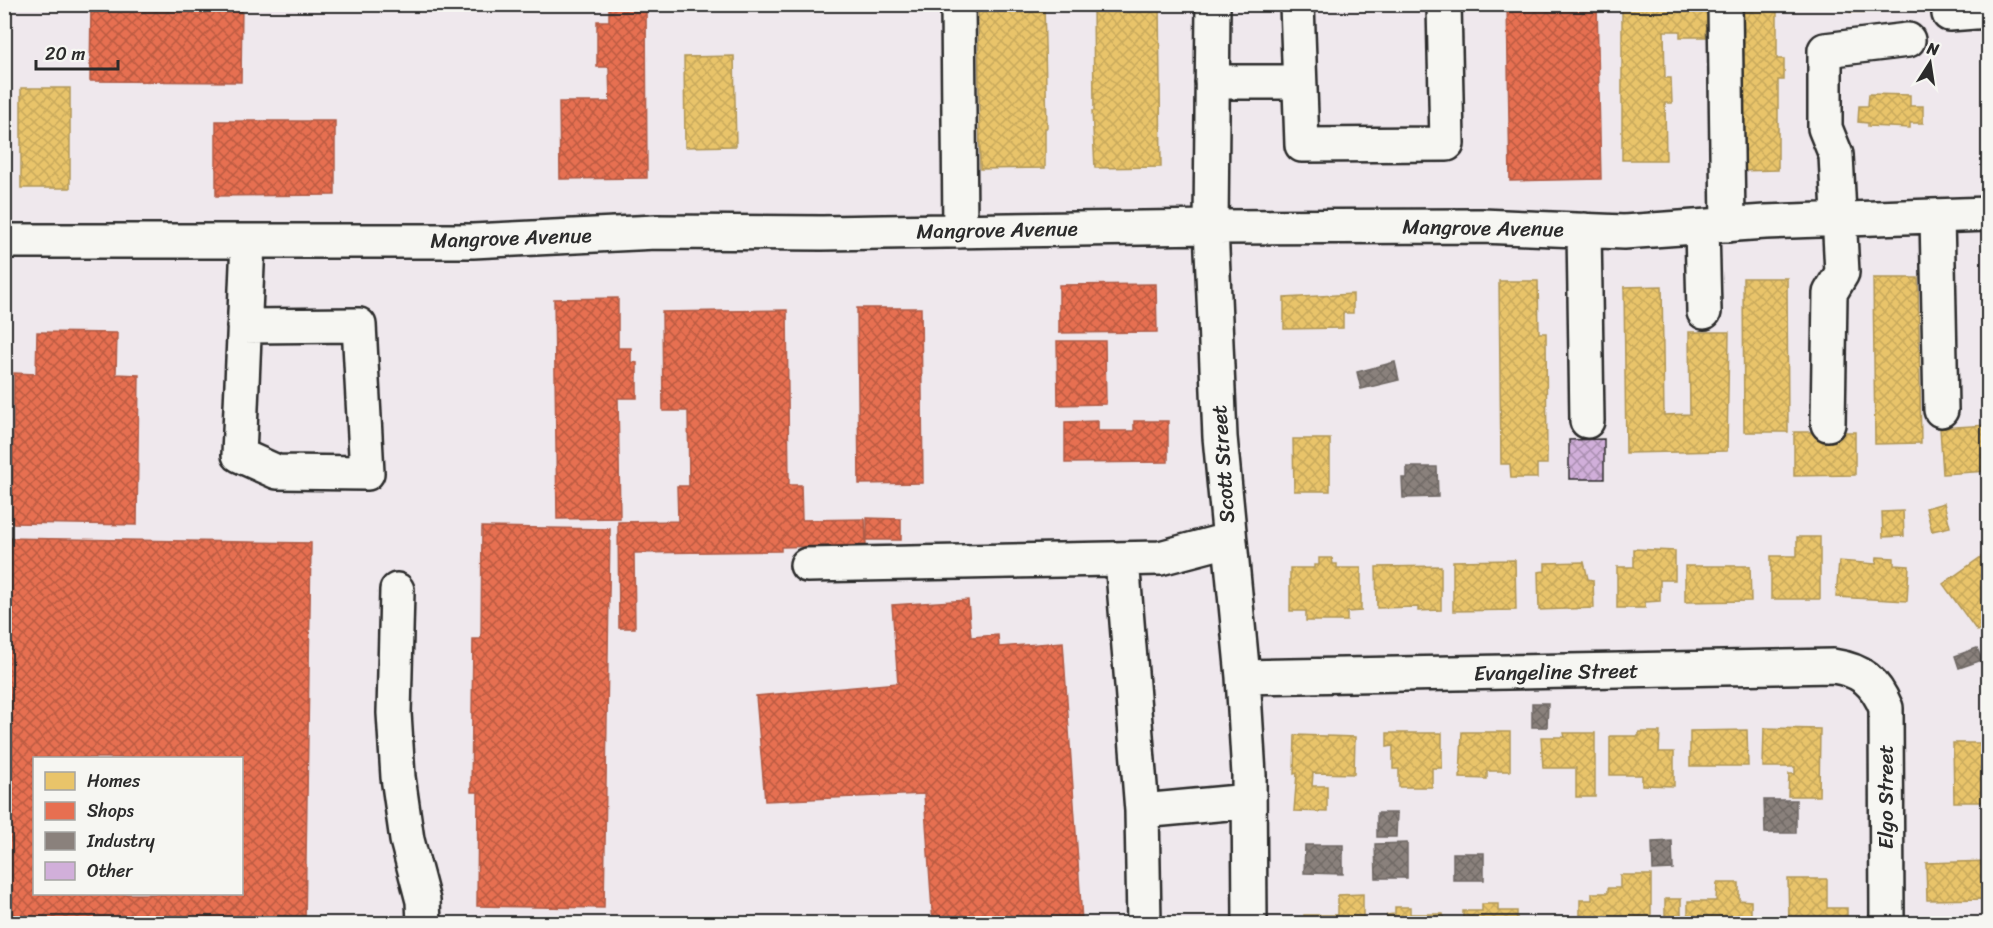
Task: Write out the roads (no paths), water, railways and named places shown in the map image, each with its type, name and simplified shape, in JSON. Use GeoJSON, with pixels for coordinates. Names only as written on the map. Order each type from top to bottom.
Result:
{"type":"FeatureCollection","features":[{"type":"Feature","properties":{"kind":"street"},"geometry":{"type":"LineString","coordinates":[[958,4],[960,231]]}},
{"type":"Feature","properties":{"kind":"street","name":"Scott Street"},"geometry":{"type":"LineString","coordinates":[[1213,4],[1211,227],[1220,437],[1228,540],[1243,677],[1249,801],[1250,924]]}},
{"type":"Feature","properties":{"kind":"street"},"geometry":{"type":"LineString","coordinates":[[1297,4],[1302,145],[1447,144],[1444,4]]}},
{"type":"Feature","properties":{"kind":"street"},"geometry":{"type":"LineString","coordinates":[[1704,312],[1715,226],[1725,4]]}},
{"type":"Feature","properties":{"kind":"street"},"geometry":{"type":"LineString","coordinates":[[1949,14],[1989,11]]}},
{"type":"Feature","properties":{"kind":"street"},"geometry":{"type":"LineString","coordinates":[[1828,424],[1830,293],[1842,273],[1836,155],[1825,128],[1825,51],[1908,40]]}},
{"type":"Feature","properties":{"kind":"street"},"geometry":{"type":"LineString","coordinates":[[1212,82],[1299,82]]}},
{"type":"Feature","properties":{"kind":"street","name":"Mangrove Avenue"},"geometry":{"type":"LineString","coordinates":[[4,241],[473,241],[656,232],[1211,227],[1482,226],[1624,232],[1989,214]]}},
{"type":"Feature","properties":{"kind":"street"},"geometry":{"type":"LineString","coordinates":[[1937,216],[1941,410]]}},
{"type":"Feature","properties":{"kind":"street"},"geometry":{"type":"LineString","coordinates":[[1584,230],[1587,421]]}},
{"type":"Feature","properties":{"kind":"street"},"geometry":{"type":"LineString","coordinates":[[244,326],[359,325],[367,473],[277,472],[239,455],[244,326],[248,242]]}},
{"type":"Feature","properties":{"kind":"street"},"geometry":{"type":"LineString","coordinates":[[807,565],[1160,558],[1228,540]]}},
{"type":"Feature","properties":{"kind":"street"},"geometry":{"type":"LineString","coordinates":[[1122,559],[1142,811],[1144,924]]}},
{"type":"Feature","properties":{"kind":"street"},"geometry":{"type":"LineString","coordinates":[[396,590],[394,713],[398,777],[407,840],[423,901],[424,924]]}},
{"type":"Feature","properties":{"kind":"street","name":"Evangeline Street"},"geometry":{"type":"LineString","coordinates":[[1243,677],[1833,666],[1851,668],[1867,677]]}},
{"type":"Feature","properties":{"kind":"street","name":"Elgo Street"},"geometry":{"type":"LineString","coordinates":[[1867,677],[1879,691],[1886,708],[1887,924]]}},
{"type":"Feature","properties":{"kind":"street"},"geometry":{"type":"LineString","coordinates":[[1142,811],[1249,801]]}}]}
